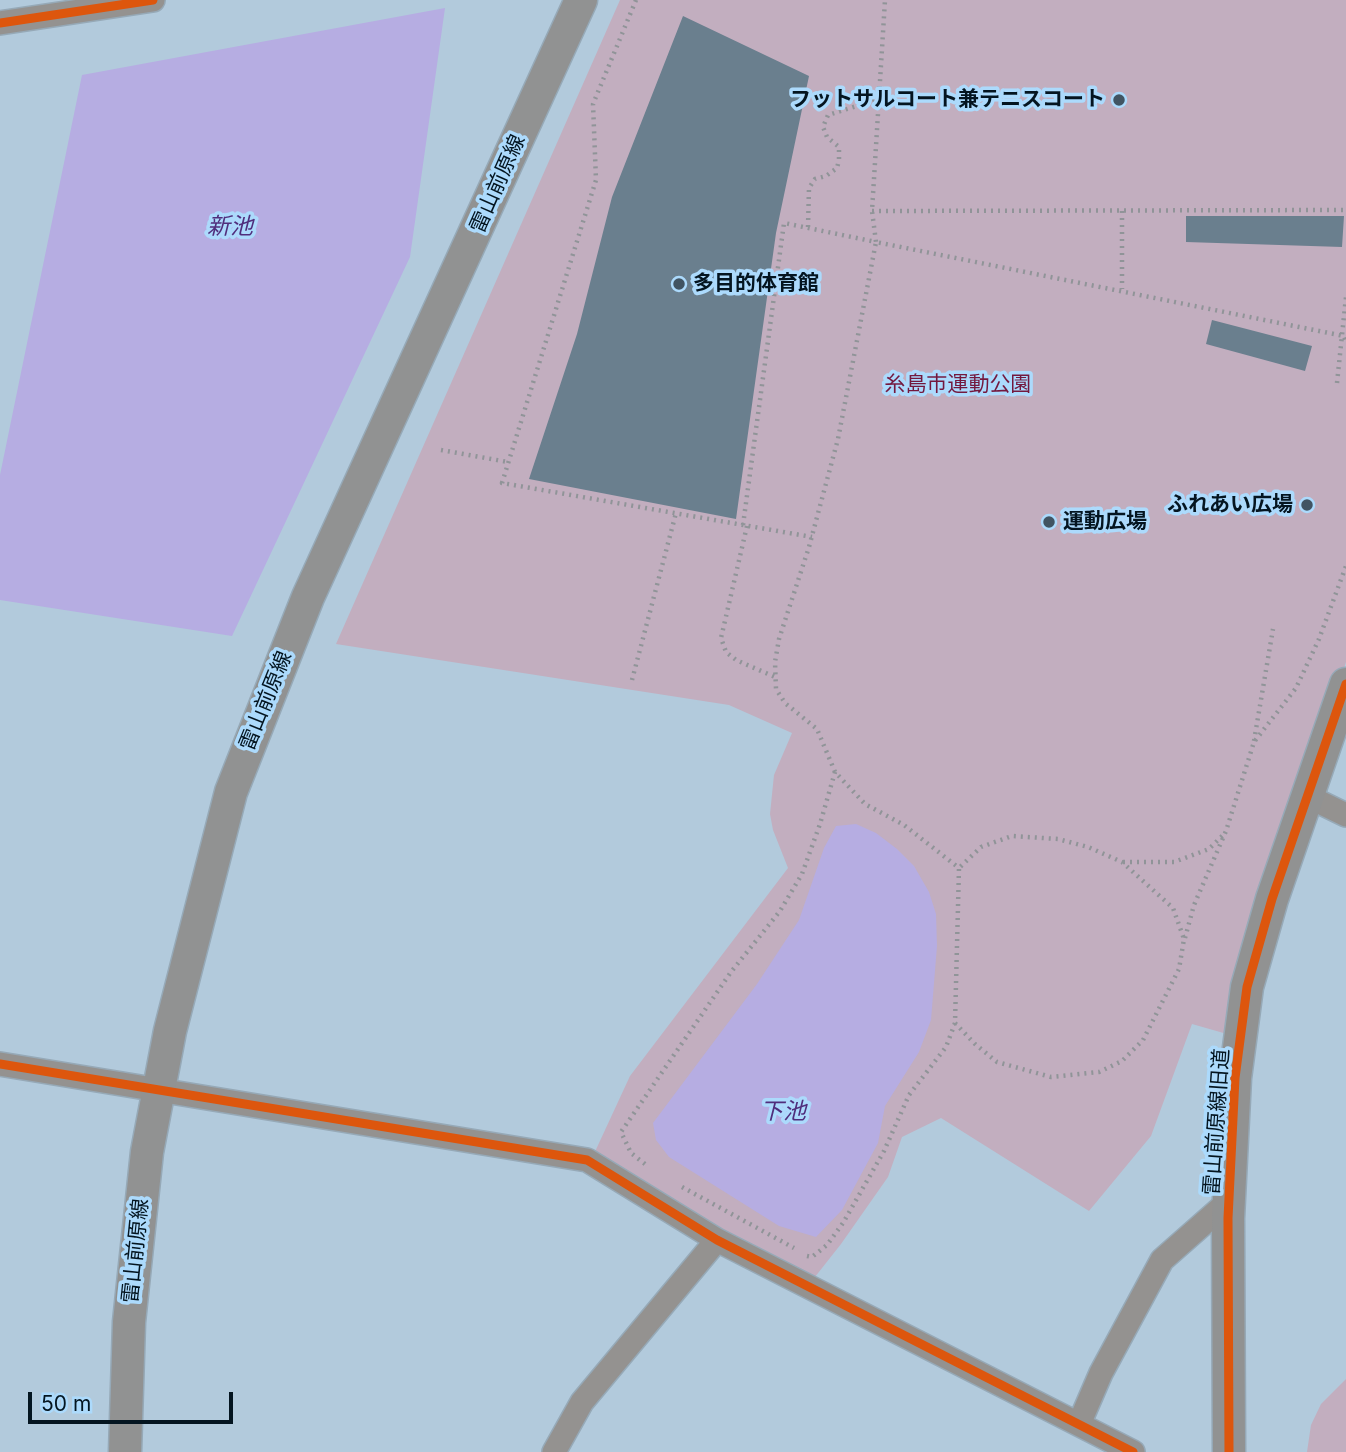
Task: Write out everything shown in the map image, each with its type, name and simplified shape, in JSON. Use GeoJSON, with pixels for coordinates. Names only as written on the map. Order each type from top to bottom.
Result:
{"type":"FeatureCollection","features":[{"type":"Feature","properties":{"kind":"main road","name":"雷山前原線"},"geometry":{"type":"LineString","coordinates":[[125,1452],[135,1258],[158,1091],[210,867],[231,792],[308,597],[581,0]]}},
{"type":"Feature","properties":{"kind":"main road","name":"雷山前原線旧道"},"geometry":{"type":"LineString","coordinates":[[1229,1452],[1229,1200],[1235,1078],[1247,987],[1268,912],[1346,684]]}},
{"type":"Feature","properties":{"kind":"street"},"geometry":{"type":"LineString","coordinates":[[0,23],[153,0]]}},
{"type":"Feature","properties":{"kind":"street"},"geometry":{"type":"LineString","coordinates":[[1307,796],[1346,816]]}},
{"type":"Feature","properties":{"kind":"street"},"geometry":{"type":"LineString","coordinates":[[0,1065],[587,1160],[717,1240],[1079,1424],[1120,1449]]}},
{"type":"Feature","properties":{"kind":"street"},"geometry":{"type":"LineString","coordinates":[[1079,1424],[1101,1373],[1162,1260],[1229,1200]]}},
{"type":"Feature","properties":{"kind":"street"},"geometry":{"type":"LineString","coordinates":[[554,1452],[582,1402],[717,1240]]}},
{"type":"Feature","properties":{"kind":"path"},"geometry":{"type":"LineString","coordinates":[[636,0],[593,104],[596,180],[502,483],[812,537]]}},
{"type":"Feature","properties":{"kind":"path"},"geometry":{"type":"LineString","coordinates":[[885,0],[872,211],[876,242],[838,439],[812,537],[779,639],[776,689],[785,703],[817,729],[835,772],[865,804],[904,825],[959,868]]}},
{"type":"Feature","properties":{"kind":"path"},"geometry":{"type":"LineString","coordinates":[[808,227],[809,188],[815,179],[826,176],[837,168],[839,160],[839,147],[827,137],[823,127],[828,115],[879,99]]}},
{"type":"Feature","properties":{"kind":"path"},"geometry":{"type":"LineString","coordinates":[[872,211],[1346,210]]}},
{"type":"Feature","properties":{"kind":"path"},"geometry":{"type":"LineString","coordinates":[[1122,211],[1122,289]]}},
{"type":"Feature","properties":{"kind":"path"},"geometry":{"type":"LineString","coordinates":[[775,677],[736,660],[726,652],[721,638],[745,525],[784,223],[1122,289],[1345,339]]}},
{"type":"Feature","properties":{"kind":"path"},"geometry":{"type":"LineString","coordinates":[[1338,383],[1345,339],[1346,297]]}},
{"type":"Feature","properties":{"kind":"path"},"geometry":{"type":"LineString","coordinates":[[441,450],[508,462]]}},
{"type":"Feature","properties":{"kind":"path"},"geometry":{"type":"LineString","coordinates":[[632,680],[676,513]]}},
{"type":"Feature","properties":{"kind":"path"},"geometry":{"type":"LineString","coordinates":[[1254,742],[1296,688],[1319,639],[1346,566]]}},
{"type":"Feature","properties":{"kind":"path"},"geometry":{"type":"LineString","coordinates":[[955,1023],[998,1062],[1051,1077],[1099,1072],[1122,1061],[1143,1040],[1179,969],[1194,905],[1226,831],[1254,742],[1273,629]]}},
{"type":"Feature","properties":{"kind":"path"},"geometry":{"type":"LineString","coordinates":[[652,1169],[631,1153],[621,1132],[731,972],[780,911],[802,874],[835,772]]}},
{"type":"Feature","properties":{"kind":"path"},"geometry":{"type":"LineString","coordinates":[[1122,862],[1174,862],[1209,849],[1226,831]]}},
{"type":"Feature","properties":{"kind":"path"},"geometry":{"type":"LineString","coordinates":[[672,1182],[812,1257],[827,1245],[854,1206],[884,1151],[909,1095],[946,1047],[955,1023],[959,868],[981,847],[993,840],[1012,836],[1058,839],[1088,847],[1122,862],[1173,908],[1184,939]]}},
{"type":"Feature","properties":{"kind":"green space","name":"糸島市運動公園"},"geometry":{"type":"Polygon","coordinates":[[[620,0],[1346,0],[1346,662],[1227,1034],[1192,1024],[1151,1136],[1089,1211],[941,1118],[902,1137],[888,1177],[811,1282],[593,1156],[630,1076],[788,868],[773,830],[770,814],[774,775],[792,733],[729,705],[336,644],[620,0]]]}},
{"type":"Feature","properties":{"kind":"green space"},"geometry":{"type":"Polygon","coordinates":[[[1346,1379],[1346,1452],[1307,1452],[1311,1425],[1321,1404],[1346,1379]]]}},
{"type":"Feature","properties":{"kind":"water","name":"新池"},"geometry":{"type":"Polygon","coordinates":[[[445,8],[410,257],[232,636],[0,600],[0,475],[82,75],[445,8]]]}},
{"type":"Feature","properties":{"kind":"water","name":"下池"},"geometry":{"type":"Polygon","coordinates":[[[856,824],[876,833],[897,849],[914,866],[929,892],[936,914],[937,946],[931,1020],[919,1052],[885,1106],[878,1143],[842,1210],[816,1237],[779,1226],[669,1157],[656,1140],[653,1123],[757,984],[799,920],[824,848],[836,826],[856,824]]]}},
{"type":"Feature","properties":{"kind":"building","name":"多目的体育館"},"geometry":{"type":"Polygon","coordinates":[[[683,16],[809,76],[776,233],[736,519],[529,479],[577,334],[612,197],[683,16]]]}},
{"type":"Feature","properties":{"kind":"building"},"geometry":{"type":"Polygon","coordinates":[[[1186,216],[1344,216],[1342,247],[1186,242],[1186,216]]]}},
{"type":"Feature","properties":{"kind":"building"},"geometry":{"type":"Polygon","coordinates":[[[1212,320],[1312,346],[1305,371],[1206,344],[1212,320]]]}},
{"type":"Feature","properties":{"kind":"cycle path"},"geometry":{"type":"LineString","coordinates":[[0,23],[153,0]]}},
{"type":"Feature","properties":{"kind":"cycle path"},"geometry":{"type":"LineString","coordinates":[[1229,1452],[1228,1218],[1235,1078],[1247,987],[1272,899],[1346,684]]}},
{"type":"Feature","properties":{"kind":"cycle path"},"geometry":{"type":"LineString","coordinates":[[0,1064],[587,1160],[717,1240],[1133,1452]]}},
{"type":"Feature","properties":{"kind":"place","name":"フットサルコート兼テニスコート"},"geometry":{"type":"Point","coordinates":[1119,100]}},
{"type":"Feature","properties":{"kind":"place","name":"多目的体育館"},"geometry":{"type":"Point","coordinates":[679,284]}},
{"type":"Feature","properties":{"kind":"place","name":"ふれあい広場"},"geometry":{"type":"Point","coordinates":[1307,505]}},
{"type":"Feature","properties":{"kind":"place","name":"運動広場"},"geometry":{"type":"Point","coordinates":[1049,522]}}]}
